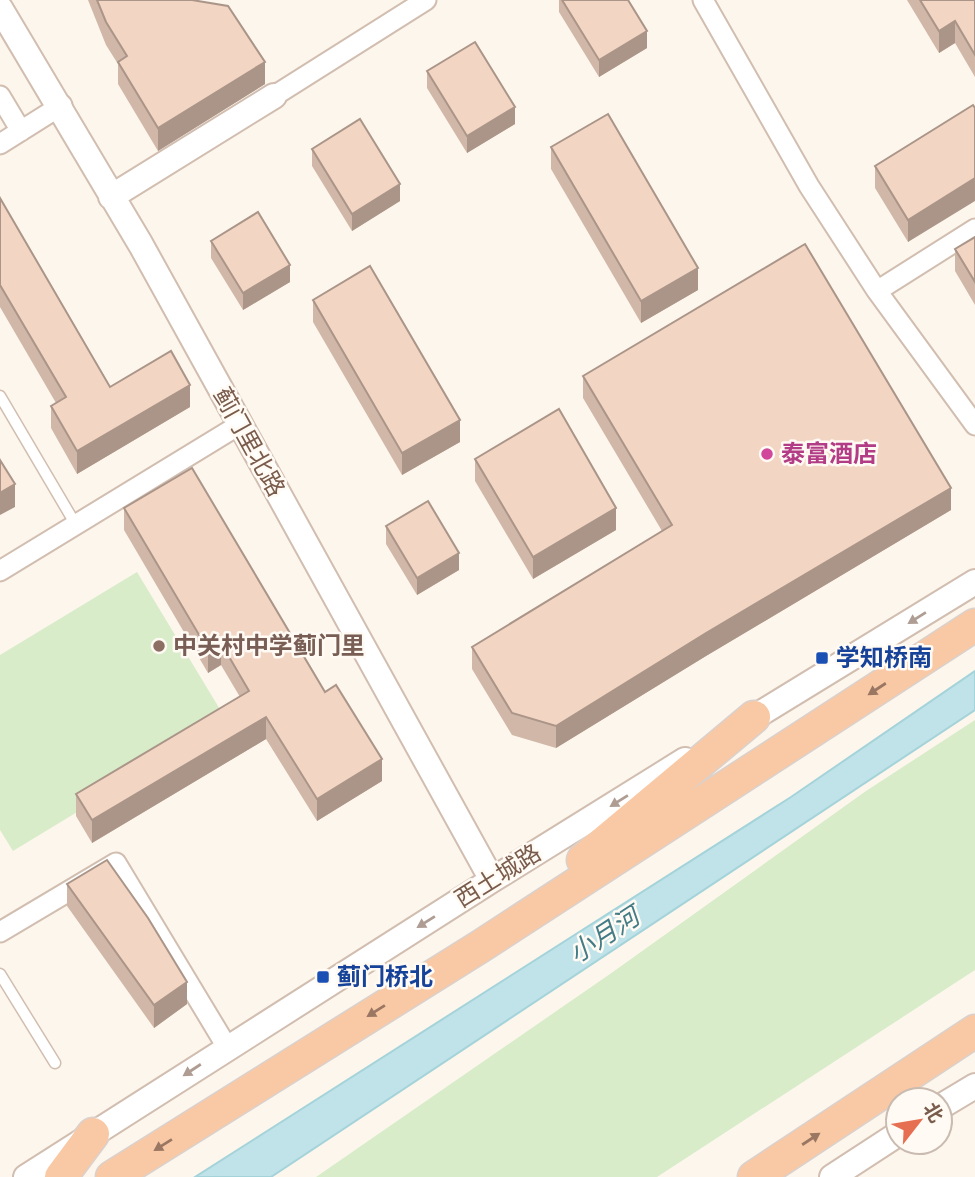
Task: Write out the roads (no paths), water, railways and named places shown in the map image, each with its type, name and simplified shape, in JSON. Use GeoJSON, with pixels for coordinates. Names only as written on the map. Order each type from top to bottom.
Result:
{"type":"FeatureCollection","features":[{"type":"Feature","properties":{"kind":"highway","name":"西土城路"},"geometry":{"type":"LineString","coordinates":[[112,1177],[481,946],[975,625]]}},
{"type":"Feature","properties":{"kind":"highway"},"geometry":{"type":"LineString","coordinates":[[481,946],[754,717]]}},
{"type":"Feature","properties":{"kind":"highway"},"geometry":{"type":"LineString","coordinates":[[754,1177],[975,1031]]}},
{"type":"Feature","properties":{"kind":"highway"},"geometry":{"type":"LineString","coordinates":[[944,1052],[975,1036]]}},
{"type":"Feature","properties":{"kind":"highway"},"geometry":{"type":"LineString","coordinates":[[61,1177],[93,1133]]}},
{"type":"Feature","properties":{"kind":"street"},"geometry":{"type":"LineString","coordinates":[[111,197],[426,0]]}},
{"type":"Feature","properties":{"kind":"street"},"geometry":{"type":"LineString","coordinates":[[703,0],[809,186],[877,291],[975,425]]}},
{"type":"Feature","properties":{"kind":"street","name":"蓟门里北路"},"geometry":{"type":"LineString","coordinates":[[0,8],[141,245],[492,880]]}},
{"type":"Feature","properties":{"kind":"street"},"geometry":{"type":"LineString","coordinates":[[0,96],[21,131]]}},
{"type":"Feature","properties":{"kind":"street"},"geometry":{"type":"LineString","coordinates":[[0,144],[62,105]]}},
{"type":"Feature","properties":{"kind":"street"},"geometry":{"type":"LineString","coordinates":[[877,291],[975,229]]}},
{"type":"Feature","properties":{"kind":"street"},"geometry":{"type":"LineString","coordinates":[[0,571],[239,425]]}},
{"type":"Feature","properties":{"kind":"street","name":"西土城路"},"geometry":{"type":"LineString","coordinates":[[26,1177],[492,880],[975,582]]}},
{"type":"Feature","properties":{"kind":"street"},"geometry":{"type":"LineString","coordinates":[[0,932],[116,863],[228,1047]]}},
{"type":"Feature","properties":{"kind":"street"},"geometry":{"type":"LineString","coordinates":[[954,1099],[975,1086]]}},
{"type":"Feature","properties":{"kind":"street"},"geometry":{"type":"LineString","coordinates":[[832,1177],[884,1143]]}},
{"type":"Feature","properties":{"kind":"lane"},"geometry":{"type":"LineString","coordinates":[[0,396],[76,524]]}},
{"type":"Feature","properties":{"kind":"lane"},"geometry":{"type":"LineString","coordinates":[[0,974],[55,1063]]}},
{"type":"Feature","properties":{"kind":"water","name":"小月河"},"geometry":{"type":"Polygon","coordinates":[[[975,671],[975,710],[271,1177],[195,1177],[791,797],[975,671]]]}},
{"type":"Feature","properties":{"kind":"place","name":"泰富酒店"},"geometry":{"type":"Point","coordinates":[767,454]}},
{"type":"Feature","properties":{"kind":"place","name":"中关村中学蓟门里"},"geometry":{"type":"Point","coordinates":[159,646]}},
{"type":"Feature","properties":{"kind":"place","name":"学知桥南"},"geometry":{"type":"Point","coordinates":[822,658]}},
{"type":"Feature","properties":{"kind":"place","name":"蓟门桥北"},"geometry":{"type":"Point","coordinates":[323,977]}}]}
